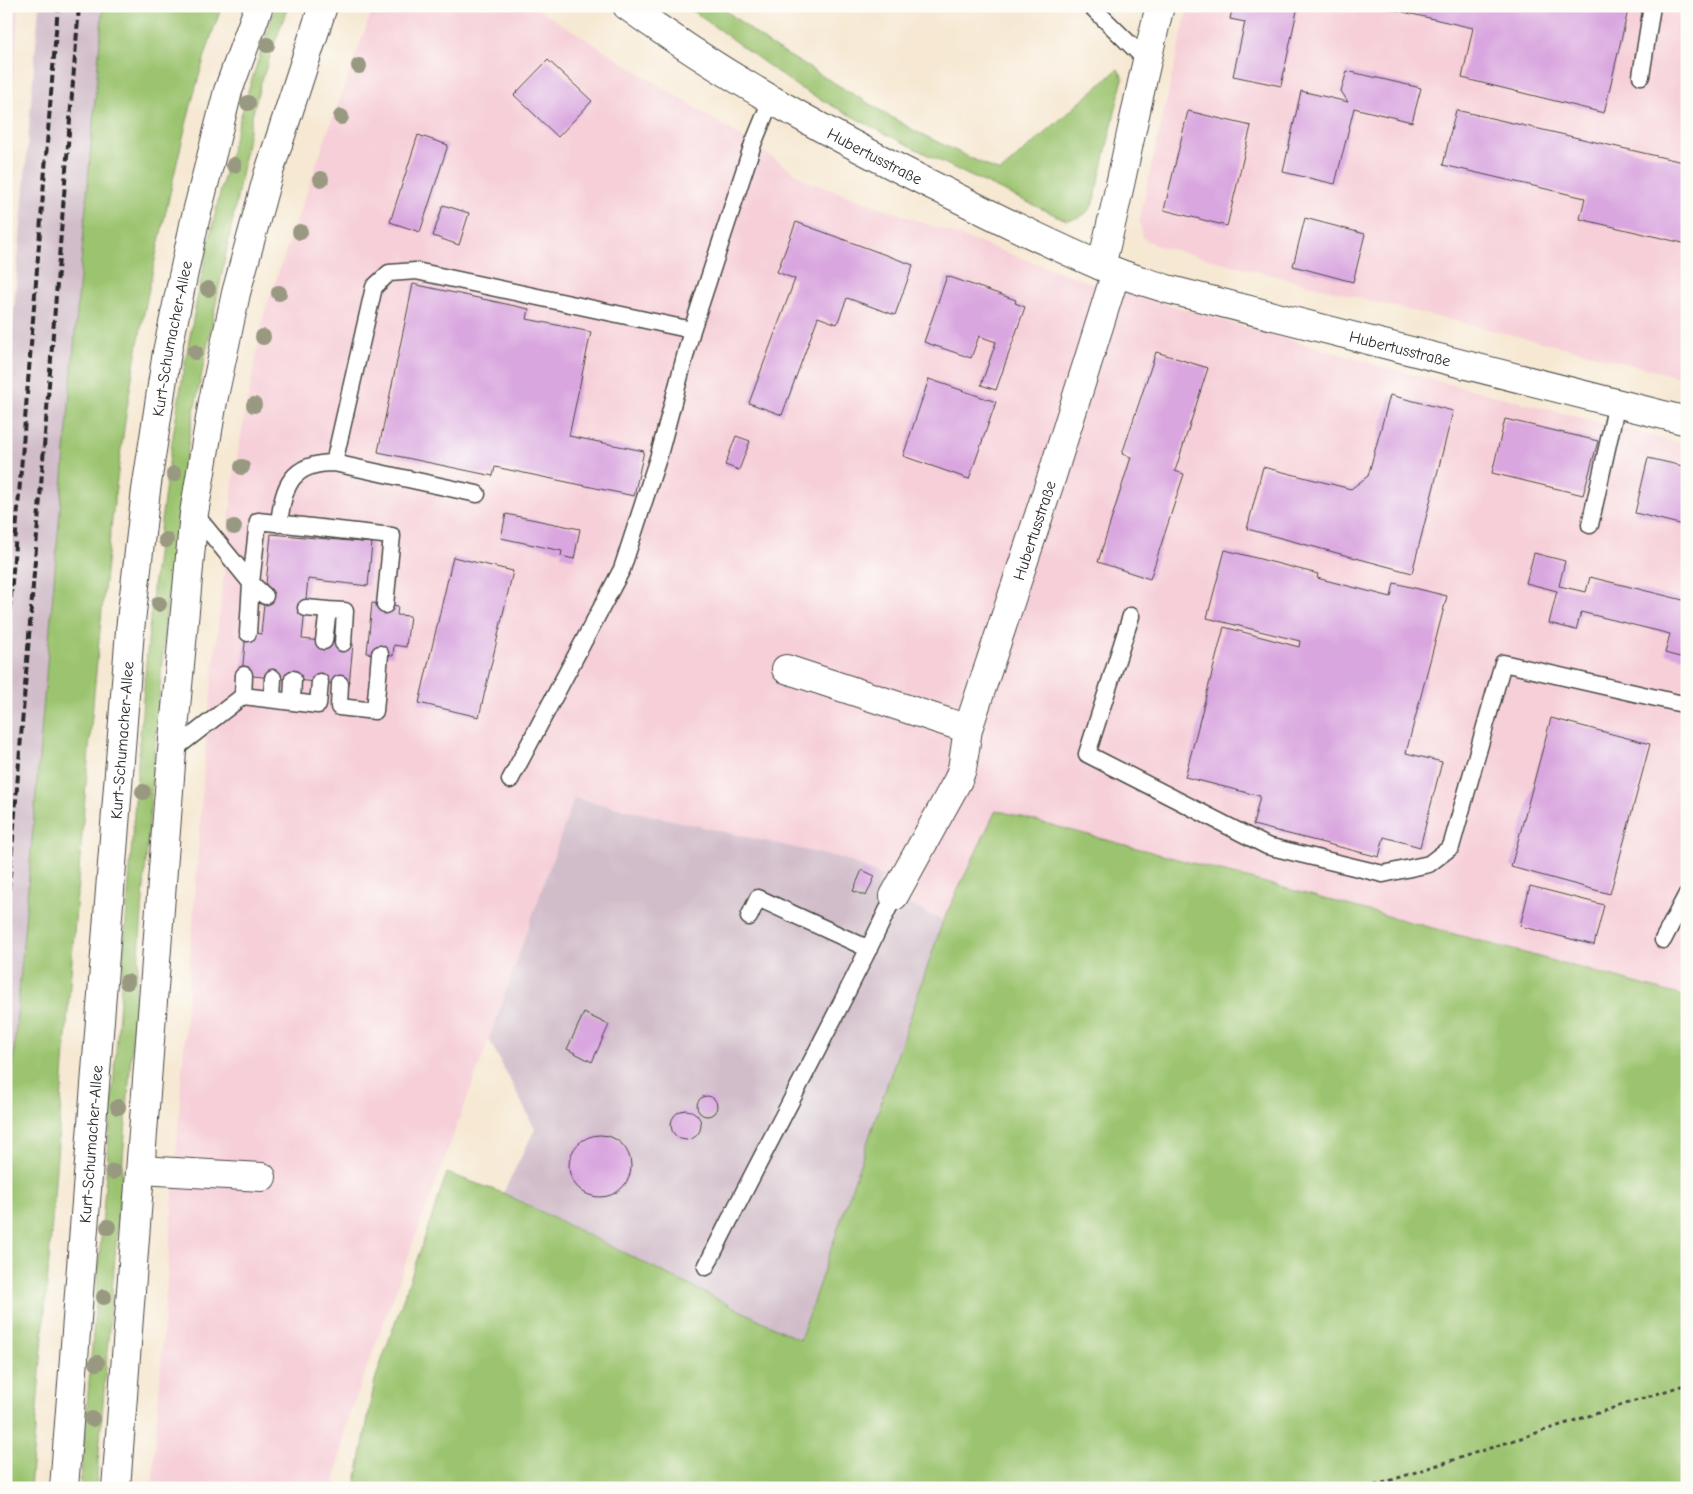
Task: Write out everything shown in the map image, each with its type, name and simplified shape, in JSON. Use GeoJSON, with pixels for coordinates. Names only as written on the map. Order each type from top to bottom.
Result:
{"type":"FeatureCollection","features":[{"type":"Feature","properties":{"kind":"main road","name":"Kurt-Schumacher-Allee"},"geometry":{"type":"LineString","coordinates":[[64,1488],[130,630],[146,490],[167,352],[195,220],[228,92],[259,6]]}},
{"type":"Feature","properties":{"kind":"main road","name":"Hubertusstraße"},"geometry":{"type":"LineString","coordinates":[[609,6],[657,28]]}},
{"type":"Feature","properties":{"kind":"main road","name":"Hubertusstraße"},"geometry":{"type":"LineString","coordinates":[[627,6],[657,28],[771,100],[909,174],[1108,269],[1167,289],[1687,421]]}},
{"type":"Feature","properties":{"kind":"main road","name":"Hubertusstraße"},"geometry":{"type":"LineString","coordinates":[[894,896],[962,770],[968,729],[1054,470],[1108,269],[1115,213],[1146,60],[1160,6]]}},
{"type":"Feature","properties":{"kind":"main road"},"geometry":{"type":"LineString","coordinates":[[116,1488],[172,751],[194,513],[212,401],[236,293],[268,175],[324,10]]}},
{"type":"Feature","properties":{"kind":"main road"},"geometry":{"type":"LineString","coordinates":[[786,668],[968,729]]}},
{"type":"Feature","properties":{"kind":"main road"},"geometry":{"type":"LineString","coordinates":[[140,1170],[262,1177]]}},
{"type":"Feature","properties":{"kind":"lane"},"geometry":{"type":"LineString","coordinates":[[1091,6],[1146,60]]}},
{"type":"Feature","properties":{"kind":"lane"},"geometry":{"type":"LineString","coordinates":[[1641,76],[1652,6]]}},
{"type":"Feature","properties":{"kind":"lane"},"geometry":{"type":"LineString","coordinates":[[510,780],[622,569],[659,455],[692,330],[753,144],[771,100]]}},
{"type":"Feature","properties":{"kind":"lane"},"geometry":{"type":"LineString","coordinates":[[334,463],[374,287],[389,272],[416,271],[692,330]]}},
{"type":"Feature","properties":{"kind":"lane"},"geometry":{"type":"LineString","coordinates":[[1590,525],[1617,403]]}},
{"type":"Feature","properties":{"kind":"lane"},"geometry":{"type":"LineString","coordinates":[[278,524],[285,488],[293,477],[305,468],[321,463],[334,463],[477,494]]}},
{"type":"Feature","properties":{"kind":"lane"},"geometry":{"type":"LineString","coordinates":[[194,513],[251,583],[265,596]]}},
{"type":"Feature","properties":{"kind":"lane"},"geometry":{"type":"LineString","coordinates":[[248,633],[258,521],[392,536],[385,605]]}},
{"type":"Feature","properties":{"kind":"lane"},"geometry":{"type":"LineString","coordinates":[[306,608],[345,611],[343,642]]}},
{"type":"Feature","properties":{"kind":"lane"},"geometry":{"type":"LineString","coordinates":[[324,641],[328,610]]}},
{"type":"Feature","properties":{"kind":"lane"},"geometry":{"type":"LineString","coordinates":[[1131,616],[1087,754],[1267,846],[1383,874],[1429,864],[1451,847],[1503,663],[1687,705]]}},
{"type":"Feature","properties":{"kind":"lane"},"geometry":{"type":"LineString","coordinates":[[340,684],[339,707],[375,711],[380,654]]}},
{"type":"Feature","properties":{"kind":"lane"},"geometry":{"type":"LineString","coordinates":[[243,696],[244,675]]}},
{"type":"Feature","properties":{"kind":"lane"},"geometry":{"type":"LineString","coordinates":[[272,698],[273,678]]}},
{"type":"Feature","properties":{"kind":"lane"},"geometry":{"type":"LineString","coordinates":[[292,701],[293,679]]}},
{"type":"Feature","properties":{"kind":"lane"},"geometry":{"type":"LineString","coordinates":[[172,751],[243,696],[318,705],[320,682]]}},
{"type":"Feature","properties":{"kind":"lane"},"geometry":{"type":"LineString","coordinates":[[1663,940],[1687,894]]}},
{"type":"Feature","properties":{"kind":"lane"},"geometry":{"type":"LineString","coordinates":[[706,1267],[754,1169],[869,949],[894,896]]}},
{"type":"Feature","properties":{"kind":"lane"},"geometry":{"type":"LineString","coordinates":[[749,917],[758,898],[869,949]]}},
{"type":"Feature","properties":{"kind":"path"},"geometry":{"type":"LineString","coordinates":[[1367,1488],[1687,1384]]}},
{"type":"Feature","properties":{"kind":"shaded area"},"geometry":{"type":"Polygon","coordinates":[[[6,6],[19,6],[6,160],[6,6]]]}},
{"type":"Feature","properties":{"kind":"shaded area"},"geometry":{"type":"Polygon","coordinates":[[[39,6],[103,6],[6,1145],[6,406],[39,6]]]}},
{"type":"Feature","properties":{"kind":"shaded area"},"geometry":{"type":"Polygon","coordinates":[[[374,6],[533,6],[753,144],[807,181],[1083,280],[1380,366],[1687,445],[1687,997],[996,810],[943,921],[877,887],[882,875],[574,798],[489,1039],[346,1424],[334,1488],[152,1488],[206,740],[234,474],[264,313],[374,6]]]}},
{"type":"Feature","properties":{"kind":"shaded area"},"geometry":{"type":"Polygon","coordinates":[[[1188,6],[1687,6],[1687,379],[1155,245],[1143,238],[1139,221],[1188,6]]]}},
{"type":"Feature","properties":{"kind":"shaded area"},"geometry":{"type":"Polygon","coordinates":[[[574,798],[844,859],[883,876],[877,887],[943,921],[800,1340],[503,1193],[535,1129],[489,1039],[574,798]]]}},
{"type":"Feature","properties":{"kind":"green space"},"geometry":{"type":"Polygon","coordinates":[[[103,6],[222,6],[198,78],[158,244],[133,371],[121,451],[110,532],[94,693],[30,1488],[6,1488],[6,1145],[103,6]]]}},
{"type":"Feature","properties":{"kind":"green space"},"geometry":{"type":"Polygon","coordinates":[[[276,6],[288,6],[260,85],[251,120],[190,432],[169,583],[96,1488],[80,1488],[143,698],[154,580],[166,485],[180,390],[207,248],[231,152],[276,6]]]}},
{"type":"Feature","properties":{"kind":"green space"},"geometry":{"type":"Polygon","coordinates":[[[686,6],[720,6],[769,44],[915,131],[1000,172],[1118,69],[1123,78],[1094,202],[1083,215],[1066,220],[968,175],[868,125],[798,87],[686,6]]]}},
{"type":"Feature","properties":{"kind":"green space"},"geometry":{"type":"Polygon","coordinates":[[[996,810],[1687,997],[1687,1488],[355,1488],[375,1380],[447,1173],[503,1193],[800,1340],[943,921],[996,810]]]}},
{"type":"Feature","properties":{"kind":"building"},"geometry":{"type":"Polygon","coordinates":[[[6,6],[12,6],[8,59],[6,59],[6,6]]]}},
{"type":"Feature","properties":{"kind":"building"},"geometry":{"type":"Polygon","coordinates":[[[1233,6],[1298,6],[1281,86],[1233,76],[1245,22],[1230,19],[1233,6]]]}},
{"type":"Feature","properties":{"kind":"building"},"geometry":{"type":"Polygon","coordinates":[[[1377,6],[1629,6],[1604,113],[1462,78],[1473,28],[1377,6]]]}},
{"type":"Feature","properties":{"kind":"building"},"geometry":{"type":"Polygon","coordinates":[[[548,60],[592,101],[558,137],[514,95],[548,60]]]}},
{"type":"Feature","properties":{"kind":"building"},"geometry":{"type":"Polygon","coordinates":[[[1347,71],[1421,88],[1412,122],[1354,108],[1335,184],[1283,172],[1301,91],[1348,102],[1341,91],[1347,71]]]}},
{"type":"Feature","properties":{"kind":"building"},"geometry":{"type":"Polygon","coordinates":[[[1456,110],[1687,163],[1687,244],[1580,219],[1585,198],[1443,165],[1456,110]]]}},
{"type":"Feature","properties":{"kind":"building"},"geometry":{"type":"Polygon","coordinates":[[[1188,111],[1251,126],[1227,226],[1164,210],[1188,111]]]}},
{"type":"Feature","properties":{"kind":"building"},"geometry":{"type":"Polygon","coordinates":[[[418,135],[448,145],[420,232],[390,222],[418,135]]]}},
{"type":"Feature","properties":{"kind":"building"},"geometry":{"type":"Polygon","coordinates":[[[443,205],[469,213],[459,245],[433,236],[443,205]]]}},
{"type":"Feature","properties":{"kind":"building"},"geometry":{"type":"Polygon","coordinates":[[[1305,218],[1365,234],[1353,282],[1293,266],[1305,218]]]}},
{"type":"Feature","properties":{"kind":"building"},"geometry":{"type":"Polygon","coordinates":[[[796,222],[913,265],[895,315],[847,298],[837,324],[818,317],[782,415],[749,403],[795,279],[777,272],[796,222]]]}},
{"type":"Feature","properties":{"kind":"building"},"geometry":{"type":"Polygon","coordinates":[[[947,276],[1016,300],[1015,303],[1025,307],[996,390],[981,385],[996,342],[979,336],[971,358],[924,342],[947,276]]]}},
{"type":"Feature","properties":{"kind":"building"},"geometry":{"type":"Polygon","coordinates":[[[413,284],[529,309],[527,319],[591,332],[569,436],[644,451],[634,496],[495,467],[493,476],[378,452],[413,284]]]}},
{"type":"Feature","properties":{"kind":"building"},"geometry":{"type":"Polygon","coordinates":[[[1156,352],[1208,368],[1175,471],[1184,474],[1150,579],[1098,562],[1131,457],[1122,454],[1156,352]]]}},
{"type":"Feature","properties":{"kind":"building"},"geometry":{"type":"Polygon","coordinates":[[[929,379],[996,402],[969,479],[903,456],[929,379]]]}},
{"type":"Feature","properties":{"kind":"building"},"geometry":{"type":"Polygon","coordinates":[[[1390,395],[1453,411],[1412,573],[1247,529],[1263,467],[1351,489],[1368,476],[1390,395]]]}},
{"type":"Feature","properties":{"kind":"building"},"geometry":{"type":"Polygon","coordinates":[[[1505,419],[1598,441],[1583,495],[1492,473],[1505,419]]]}},
{"type":"Feature","properties":{"kind":"building"},"geometry":{"type":"Polygon","coordinates":[[[736,436],[750,441],[739,470],[725,465],[736,436]]]}},
{"type":"Feature","properties":{"kind":"building"},"geometry":{"type":"Polygon","coordinates":[[[1648,458],[1687,467],[1687,526],[1635,513],[1648,458]]]}},
{"type":"Feature","properties":{"kind":"building"},"geometry":{"type":"Polygon","coordinates":[[[506,514],[580,529],[574,559],[561,556],[562,551],[501,538],[506,514]]]}},
{"type":"Feature","properties":{"kind":"building"},"geometry":{"type":"Polygon","coordinates":[[[271,534],[372,543],[368,586],[308,579],[302,639],[353,644],[349,685],[242,675],[246,632],[261,634],[271,534]]]}},
{"type":"Feature","properties":{"kind":"building"},"geometry":{"type":"Polygon","coordinates":[[[1225,550],[1318,574],[1317,578],[1391,597],[1394,583],[1447,596],[1406,753],[1442,762],[1420,847],[1384,837],[1379,857],[1253,825],[1260,796],[1185,777],[1224,627],[1299,647],[1300,641],[1207,618],[1225,550]]]}},
{"type":"Feature","properties":{"kind":"building"},"geometry":{"type":"Polygon","coordinates":[[[1534,553],[1565,561],[1559,586],[1586,592],[1590,577],[1687,601],[1687,659],[1665,653],[1670,634],[1581,612],[1576,630],[1549,623],[1557,591],[1526,583],[1534,553]]]}},
{"type":"Feature","properties":{"kind":"building"},"geometry":{"type":"Polygon","coordinates":[[[453,557],[513,571],[479,717],[419,703],[453,557]]]}},
{"type":"Feature","properties":{"kind":"building"},"geometry":{"type":"Polygon","coordinates":[[[372,603],[398,606],[397,615],[410,616],[406,647],[394,645],[393,656],[367,653],[372,603]]]}},
{"type":"Feature","properties":{"kind":"building"},"geometry":{"type":"Polygon","coordinates":[[[1551,718],[1650,744],[1610,894],[1511,867],[1551,718]]]}},
{"type":"Feature","properties":{"kind":"building"},"geometry":{"type":"Polygon","coordinates":[[[862,870],[875,876],[866,896],[853,891],[862,870]]]}},
{"type":"Feature","properties":{"kind":"building"},"geometry":{"type":"Polygon","coordinates":[[[1530,886],[1604,905],[1594,945],[1520,926],[1530,886]]]}},
{"type":"Feature","properties":{"kind":"building"},"geometry":{"type":"Polygon","coordinates":[[[584,1013],[609,1025],[592,1062],[567,1049],[584,1013]]]}},
{"type":"Feature","properties":{"kind":"building"},"geometry":{"type":"Polygon","coordinates":[[[707,1096],[714,1099],[717,1106],[714,1113],[707,1116],[700,1113],[697,1106],[700,1099],[707,1096]]]}},
{"type":"Feature","properties":{"kind":"building"},"geometry":{"type":"Polygon","coordinates":[[[686,1110],[697,1114],[701,1125],[697,1136],[686,1140],[675,1136],[671,1125],[675,1114],[686,1110]]]}},
{"type":"Feature","properties":{"kind":"building"},"geometry":{"type":"Polygon","coordinates":[[[600,1135],[612,1137],[622,1144],[629,1154],[631,1166],[629,1178],[622,1188],[612,1195],[600,1197],[588,1195],[578,1188],[571,1178],[569,1166],[571,1154],[578,1144],[588,1137],[600,1135]]]}},
{"type":"Feature","properties":{"kind":"railway"},"geometry":{"type":"LineString","coordinates":[[6,658],[58,6]]}},
{"type":"Feature","properties":{"kind":"railway"},"geometry":{"type":"LineString","coordinates":[[6,926],[79,6]]}}]}
